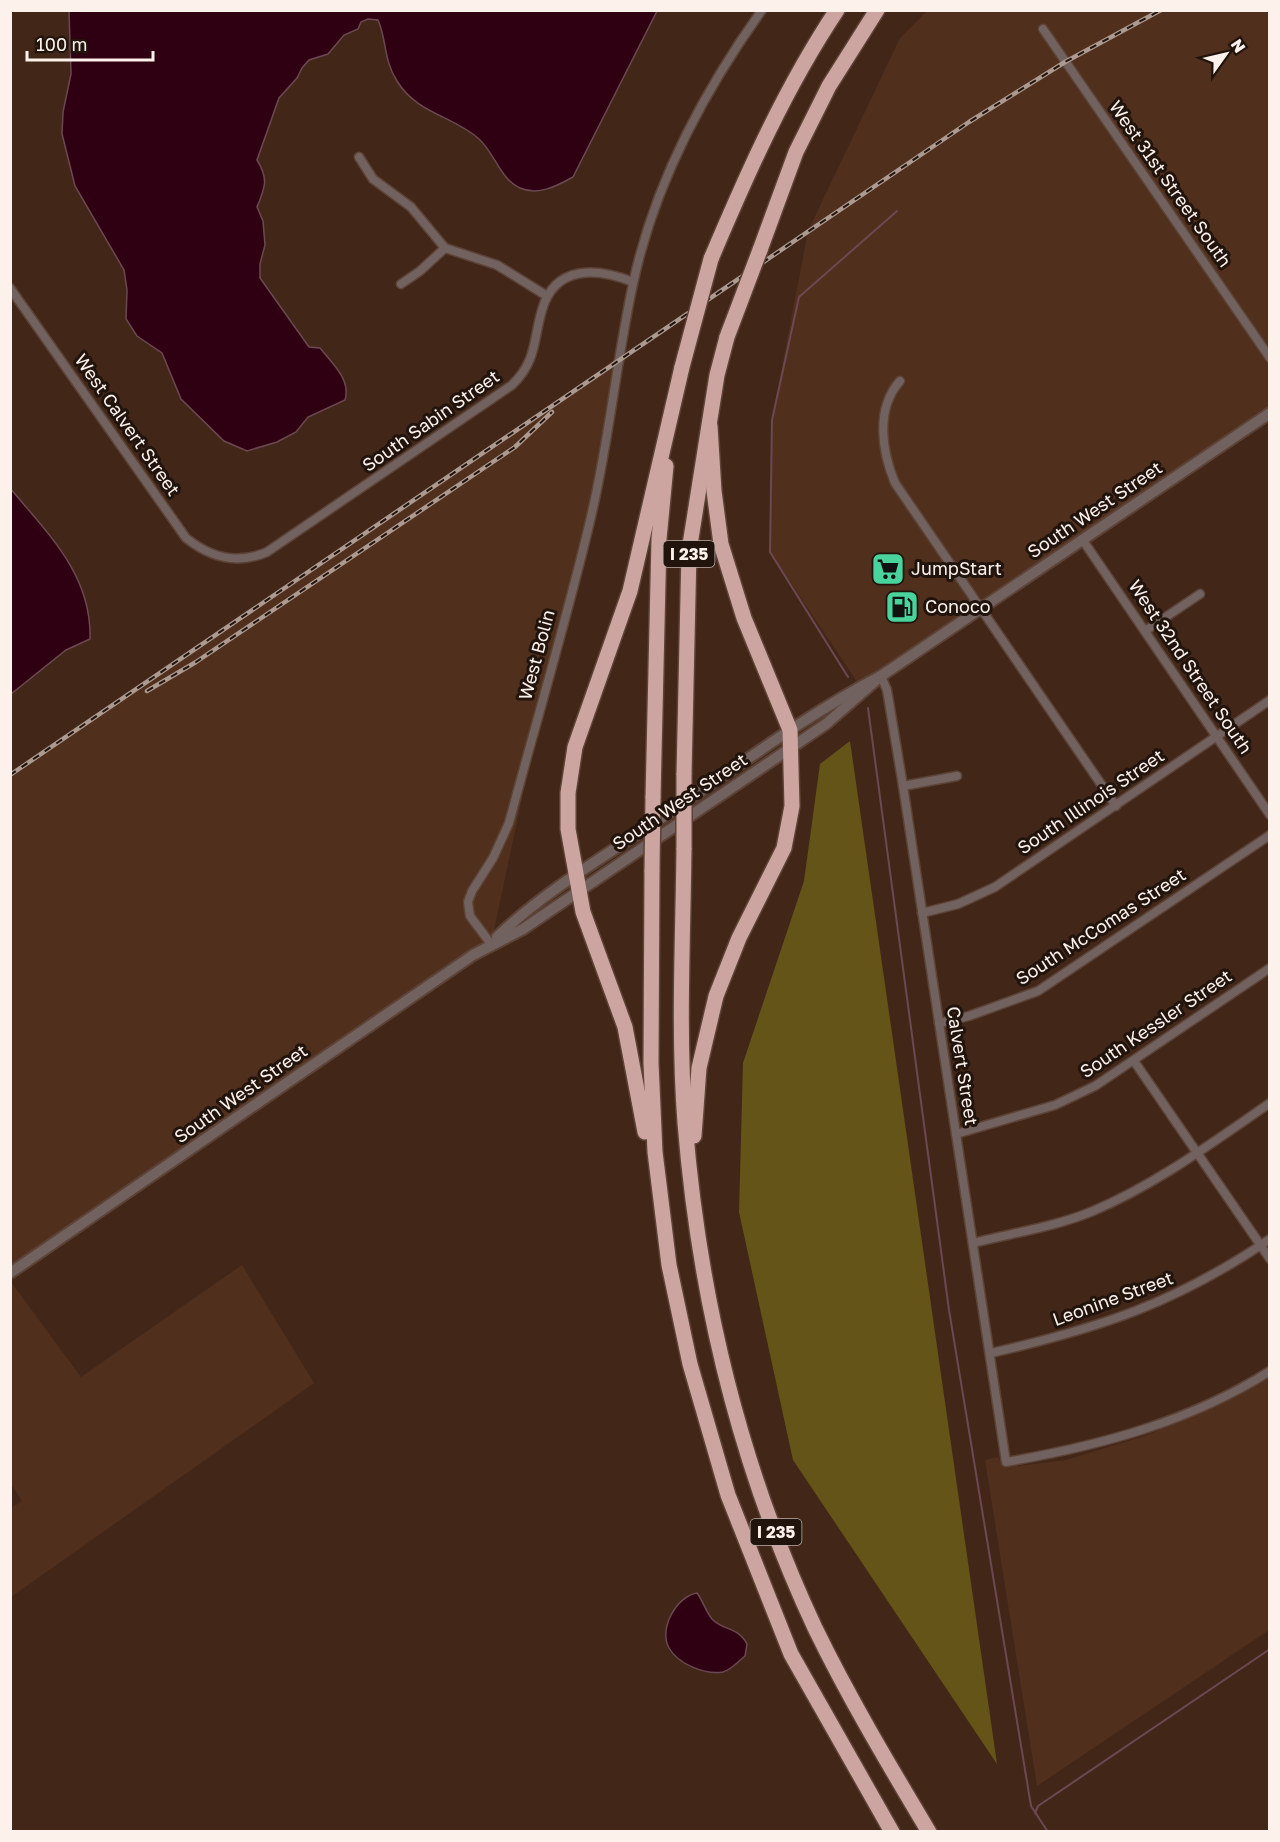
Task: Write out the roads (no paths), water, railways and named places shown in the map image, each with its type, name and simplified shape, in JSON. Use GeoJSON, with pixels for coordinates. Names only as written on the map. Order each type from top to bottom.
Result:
{"type":"FeatureCollection","features":[{"type":"Feature","properties":{"kind":"highway","name":"I 235"},"geometry":{"type":"LineString","coordinates":[[837,10],[821,34],[767,133],[725,221],[711,259],[670,421],[659,539],[652,798],[653,1118],[669,1265],[680,1326],[714,1451],[752,1562],[791,1654],[892,1832]]}},
{"type":"Feature","properties":{"kind":"highway","name":"I 235"},"geometry":{"type":"LineString","coordinates":[[878,10],[829,86],[796,152],[727,337],[717,375],[689,551],[684,775],[682,1057],[685,1123],[703,1272],[723,1364],[741,1431],[768,1511],[805,1604],[842,1680],[929,1832]]}},
{"type":"Feature","properties":{"kind":"highway"},"geometry":{"type":"LineString","coordinates":[[669,1265],[652,1190],[643,1116],[632,1054],[579,892],[568,829],[568,793],[575,747],[623,618],[670,421]]}},
{"type":"Feature","properties":{"kind":"highway"},"geometry":{"type":"LineString","coordinates":[[694,1205],[695,1122],[699,1068],[705,1042],[727,964],[784,848],[792,806],[790,730],[747,626],[726,567],[717,524],[710,426]]}},
{"type":"Feature","properties":{"kind":"street","name":"West Bolin"},"geometry":{"type":"LineString","coordinates":[[491,944],[470,916],[468,902],[493,858],[509,823],[591,519],[633,282],[655,210],[680,148],[721,73],[762,10]]}},
{"type":"Feature","properties":{"kind":"street","name":"West 31st Street South"},"geometry":{"type":"LineString","coordinates":[[1043,29],[1269,358]]}},
{"type":"Feature","properties":{"kind":"street"},"geometry":{"type":"LineString","coordinates":[[359,157],[373,179],[411,207],[445,248],[497,265],[547,296],[569,277],[584,271],[604,272],[633,282]]}},
{"type":"Feature","properties":{"kind":"street"},"geometry":{"type":"LineString","coordinates":[[401,284],[420,271],[445,248]]}},
{"type":"Feature","properties":{"kind":"street","name":"West Calvert Street"},"geometry":{"type":"LineString","coordinates":[[10,288],[186,538],[209,554],[233,560]]}},
{"type":"Feature","properties":{"kind":"street","name":"South Sabin Street"},"geometry":{"type":"LineString","coordinates":[[233,560],[255,557],[267,552],[512,386],[526,369],[535,350],[541,310],[547,296]]}},
{"type":"Feature","properties":{"kind":"street"},"geometry":{"type":"LineString","coordinates":[[900,381],[890,392],[885,408],[885,460],[895,483],[1116,806]]}},
{"type":"Feature","properties":{"kind":"street","name":"South West Street"},"geometry":{"type":"LineString","coordinates":[[10,1273],[491,944],[523,929],[826,724],[881,676],[1269,413]]}},
{"type":"Feature","properties":{"kind":"street","name":"West 32nd Street South"},"geometry":{"type":"LineString","coordinates":[[1082,539],[1269,814]]}},
{"type":"Feature","properties":{"kind":"street"},"geometry":{"type":"LineString","coordinates":[[1145,631],[1200,594]]}},
{"type":"Feature","properties":{"kind":"street","name":"South West Street"},"geometry":{"type":"LineString","coordinates":[[491,944],[515,920],[577,875],[840,697],[881,676]]}},
{"type":"Feature","properties":{"kind":"street","name":"Calvert Street"},"geometry":{"type":"LineString","coordinates":[[881,676],[887,690],[903,786],[1006,1462],[1052,1454],[1131,1434],[1212,1401],[1269,1371]]}},
{"type":"Feature","properties":{"kind":"street","name":"South Illinois Street"},"geometry":{"type":"LineString","coordinates":[[922,913],[958,904],[987,891],[1116,806],[1269,699]]}},
{"type":"Feature","properties":{"kind":"street"},"geometry":{"type":"LineString","coordinates":[[903,786],[957,776]]}},
{"type":"Feature","properties":{"kind":"street","name":"South McComas Street"},"geometry":{"type":"LineString","coordinates":[[939,1023],[984,1011],[1038,991],[1269,835]]}},
{"type":"Feature","properties":{"kind":"street","name":"South Kessler Street"},"geometry":{"type":"LineString","coordinates":[[956,1134],[1055,1105],[1095,1086],[1269,968]]}},
{"type":"Feature","properties":{"kind":"street"},"geometry":{"type":"LineString","coordinates":[[1134,1061],[1269,1259]]}},
{"type":"Feature","properties":{"kind":"street"},"geometry":{"type":"LineString","coordinates":[[973,1243],[1092,1211],[1139,1189],[1197,1153],[1269,1103]]}},
{"type":"Feature","properties":{"kind":"street","name":"Leonine Street"},"geometry":{"type":"LineString","coordinates":[[991,1353],[1065,1337],[1146,1308],[1182,1292],[1269,1239]]}},
{"type":"Feature","properties":{"kind":"waterway"},"geometry":{"type":"LineString","coordinates":[[848,677],[770,552],[772,420],[799,297],[897,211]]}},
{"type":"Feature","properties":{"kind":"waterway"},"geometry":{"type":"LineString","coordinates":[[868,708],[949,1310],[1031,1806],[1048,1832]]}},
{"type":"Feature","properties":{"kind":"waterway"},"geometry":{"type":"LineString","coordinates":[[1035,1813],[1038,1806],[1270,1649]]}},
{"type":"Feature","properties":{"kind":"railway"},"geometry":{"type":"LineString","coordinates":[[10,775],[969,122],[1065,62],[1161,10]]}},
{"type":"Feature","properties":{"kind":"railway"},"geometry":{"type":"LineString","coordinates":[[147,691],[196,662],[515,447],[552,412]]}},
{"type":"Feature","properties":{"kind":"place","name":"JumpStart"},"geometry":{"type":"Point","coordinates":[888,569]}},
{"type":"Feature","properties":{"kind":"place","name":"Conoco"},"geometry":{"type":"Point","coordinates":[902,607]}}]}
